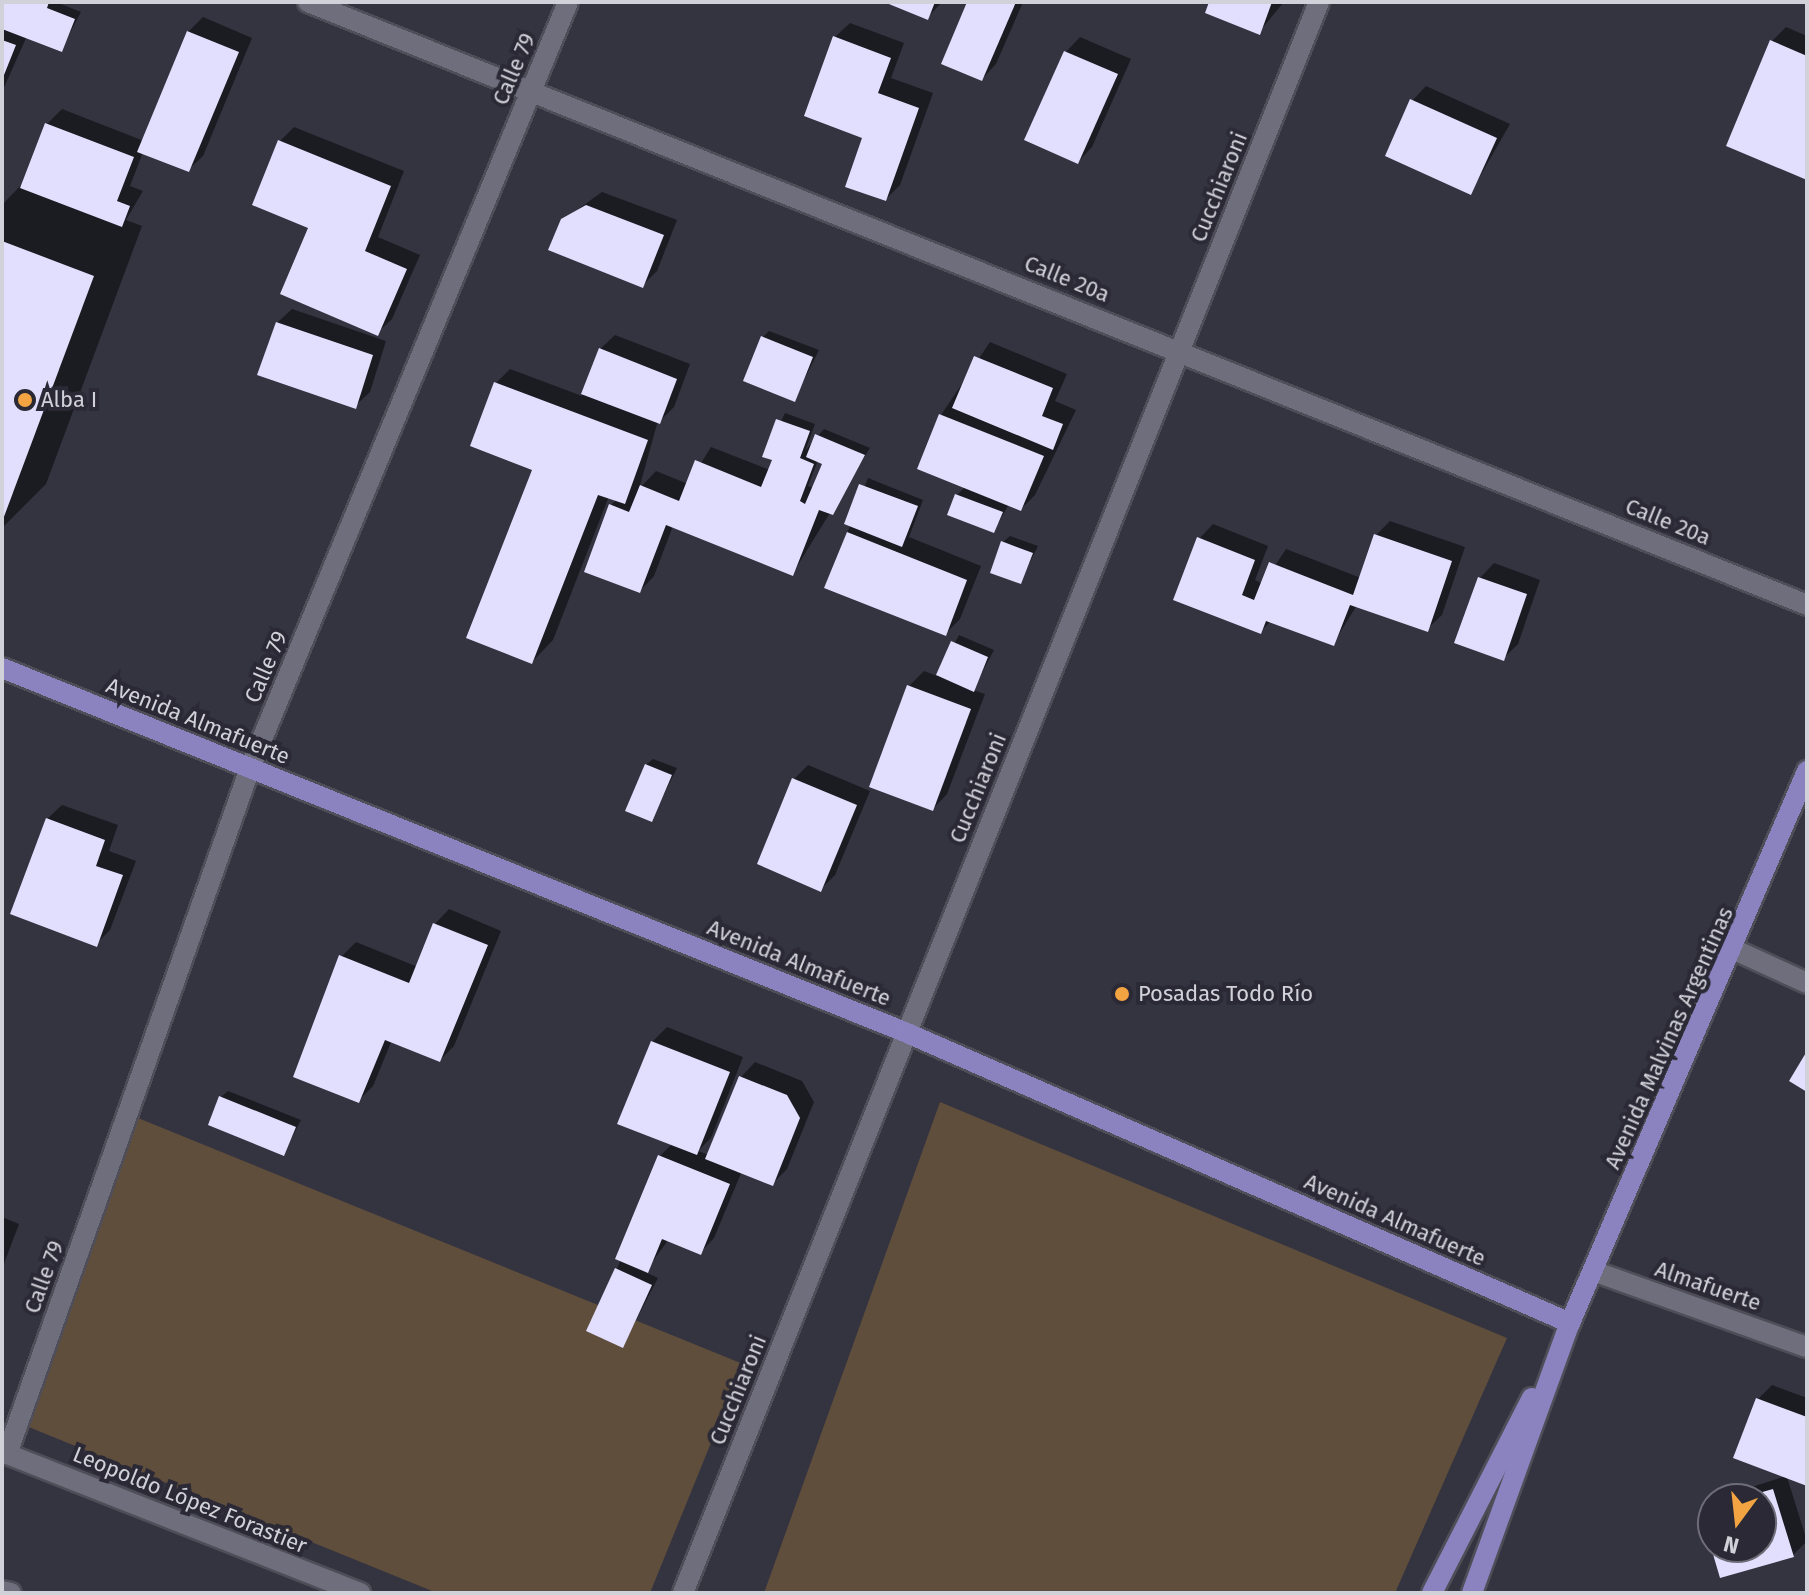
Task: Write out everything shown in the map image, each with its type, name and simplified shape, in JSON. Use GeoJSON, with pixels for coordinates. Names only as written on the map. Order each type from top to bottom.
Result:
{"type":"FeatureCollection","features":[{"type":"Feature","properties":{"kind":"main road","name":"Avenida Almafuerte"},"geometry":{"type":"LineString","coordinates":[[2,668],[907,1033],[1570,1323]]}},
{"type":"Feature","properties":{"kind":"main road","name":"Avenida Malvinas Argentinas"},"geometry":{"type":"LineString","coordinates":[[1432,1593],[1570,1323],[1735,950],[1807,771]]}},
{"type":"Feature","properties":{"kind":"main road","name":"Avenida Malvinas Argentinas"},"geometry":{"type":"LineString","coordinates":[[1472,1593],[1570,1323]]}},
{"type":"Feature","properties":{"kind":"street","name":"Calle 20a"},"geometry":{"type":"LineString","coordinates":[[308,2],[1180,349],[1807,605]]}},
{"type":"Feature","properties":{"kind":"street","name":"Calle 79"},"geometry":{"type":"LineString","coordinates":[[4,1453],[250,768],[568,2]]}},
{"type":"Feature","properties":{"kind":"street","name":"Cucchiaroni"},"geometry":{"type":"LineString","coordinates":[[683,1593],[1319,2]]}},
{"type":"Feature","properties":{"kind":"street"},"geometry":{"type":"LineString","coordinates":[[1735,950],[1807,983]]}},
{"type":"Feature","properties":{"kind":"street","name":"Almafuerte"},"geometry":{"type":"LineString","coordinates":[[1593,1271],[1807,1347]]}},
{"type":"Feature","properties":{"kind":"street","name":"Leopoldo López Forastier"},"geometry":{"type":"LineString","coordinates":[[4,1453],[360,1593]]}},
{"type":"Feature","properties":{"kind":"street"},"geometry":{"type":"LineString","coordinates":[[2,1591],[11,1593]]}},
{"type":"Feature","properties":{"kind":"shaded area"},"geometry":{"type":"Polygon","coordinates":[[[940,1102],[1507,1338],[1395,1593],[764,1593],[940,1102]]]}},
{"type":"Feature","properties":{"kind":"shaded area"},"geometry":{"type":"Polygon","coordinates":[[[133,1116],[743,1364],[650,1593],[437,1593],[9,1419],[133,1116]]]}},
{"type":"Feature","properties":{"kind":"building"},"geometry":{"type":"Polygon","coordinates":[[[2,2],[49,2],[47,8],[75,19],[62,52],[2,29],[2,2]]]}},
{"type":"Feature","properties":{"kind":"building"},"geometry":{"type":"Polygon","coordinates":[[[884,2],[935,2],[928,20],[884,2]]]}},
{"type":"Feature","properties":{"kind":"building"},"geometry":{"type":"Polygon","coordinates":[[[967,2],[1016,2],[982,81],[941,64],[967,2]]]}},
{"type":"Feature","properties":{"kind":"building"},"geometry":{"type":"Polygon","coordinates":[[[1209,2],[1272,2],[1260,35],[1205,13],[1209,2]]]}},
{"type":"Feature","properties":{"kind":"building"},"geometry":{"type":"Polygon","coordinates":[[[187,31],[239,52],[189,172],[137,152],[187,31]]]}},
{"type":"Feature","properties":{"kind":"building"},"geometry":{"type":"Polygon","coordinates":[[[833,36],[891,58],[878,93],[919,108],[886,201],[845,187],[862,138],[804,116],[833,36]]]}},
{"type":"Feature","properties":{"kind":"building"},"geometry":{"type":"Polygon","coordinates":[[[2,40],[16,45],[2,80],[2,40]]]}},
{"type":"Feature","properties":{"kind":"building"},"geometry":{"type":"Polygon","coordinates":[[[1770,40],[1807,56],[1807,180],[1726,146],[1770,40]]]}},
{"type":"Feature","properties":{"kind":"building"},"geometry":{"type":"Polygon","coordinates":[[[1064,51],[1118,74],[1078,164],[1024,140],[1064,51]]]}},
{"type":"Feature","properties":{"kind":"building"},"geometry":{"type":"Polygon","coordinates":[[[1410,99],[1497,138],[1471,195],[1385,156],[1410,99]]]}},
{"type":"Feature","properties":{"kind":"building"},"geometry":{"type":"Polygon","coordinates":[[[45,123],[134,157],[117,201],[130,206],[122,227],[20,188],[45,123]]]}},
{"type":"Feature","properties":{"kind":"building"},"geometry":{"type":"Polygon","coordinates":[[[278,140],[391,186],[365,251],[407,269],[378,336],[280,294],[308,228],[252,205],[278,140]]]}},
{"type":"Feature","properties":{"kind":"building"},"geometry":{"type":"Polygon","coordinates":[[[586,205],[664,235],[643,288],[548,250],[561,219],[586,205]]]}},
{"type":"Feature","properties":{"kind":"building","name":"Alba I"},"geometry":{"type":"Polygon","coordinates":[[[2,241],[94,276],[2,522],[2,241]]]}},
{"type":"Feature","properties":{"kind":"building"},"geometry":{"type":"Polygon","coordinates":[[[276,322],[373,355],[356,409],[257,375],[276,322]]]}},
{"type":"Feature","properties":{"kind":"building"},"geometry":{"type":"Polygon","coordinates":[[[761,336],[813,357],[795,402],[743,381],[761,336]]]}},
{"type":"Feature","properties":{"kind":"building"},"geometry":{"type":"Polygon","coordinates":[[[599,348],[677,379],[660,424],[581,394],[599,348]]]}},
{"type":"Feature","properties":{"kind":"building"},"geometry":{"type":"Polygon","coordinates":[[[974,356],[1053,388],[1042,416],[1063,424],[1053,450],[952,408],[974,356]]]}},
{"type":"Feature","properties":{"kind":"building"},"geometry":{"type":"Polygon","coordinates":[[[494,382],[648,440],[625,504],[598,495],[532,664],[466,638],[532,470],[470,446],[494,382]]]}},
{"type":"Feature","properties":{"kind":"building"},"geometry":{"type":"Polygon","coordinates":[[[939,414],[1044,456],[1021,511],[917,469],[939,414]]]}},
{"type":"Feature","properties":{"kind":"building"},"geometry":{"type":"Polygon","coordinates":[[[776,419],[810,431],[800,458],[814,464],[800,501],[805,504],[822,464],[806,457],[815,434],[865,455],[833,515],[819,510],[793,576],[666,525],[640,593],[584,572],[609,504],[629,512],[640,485],[679,501],[695,460],[761,487],[772,460],[762,457],[776,419]]]}},
{"type":"Feature","properties":{"kind":"building"},"geometry":{"type":"Polygon","coordinates":[[[859,484],[918,506],[902,547],[844,524],[859,484]]]}},
{"type":"Feature","properties":{"kind":"building"},"geometry":{"type":"Polygon","coordinates":[[[955,494],[1003,512],[994,533],[947,515],[955,494]]]}},
{"type":"Feature","properties":{"kind":"building"},"geometry":{"type":"Polygon","coordinates":[[[847,532],[967,580],[946,636],[824,588],[847,532]]]}},
{"type":"Feature","properties":{"kind":"building"},"geometry":{"type":"Polygon","coordinates":[[[1374,534],[1452,561],[1428,632],[1350,605],[1334,646],[1266,621],[1261,634],[1173,600],[1197,537],[1255,560],[1242,595],[1254,600],[1269,562],[1353,595],[1374,534]]]}},
{"type":"Feature","properties":{"kind":"building"},"geometry":{"type":"Polygon","coordinates":[[[1001,541],[1033,553],[1021,584],[990,573],[1001,541]]]}},
{"type":"Feature","properties":{"kind":"building"},"geometry":{"type":"Polygon","coordinates":[[[1478,577],[1527,594],[1504,661],[1454,643],[1478,577]]]}},
{"type":"Feature","properties":{"kind":"building"},"geometry":{"type":"Polygon","coordinates":[[[951,641],[988,657],[974,692],[936,675],[951,641]]]}},
{"type":"Feature","properties":{"kind":"building"},"geometry":{"type":"Polygon","coordinates":[[[907,685],[971,709],[933,811],[869,787],[907,685]]]}},
{"type":"Feature","properties":{"kind":"building"},"geometry":{"type":"Polygon","coordinates":[[[645,764],[672,775],[652,822],[625,811],[645,764]]]}},
{"type":"Feature","properties":{"kind":"building"},"geometry":{"type":"Polygon","coordinates":[[[792,778],[857,805],[821,892],[757,864],[792,778]]]}},
{"type":"Feature","properties":{"kind":"building"},"geometry":{"type":"Polygon","coordinates":[[[46,818],[105,840],[96,866],[123,875],[97,947],[10,914],[46,818]]]}},
{"type":"Feature","properties":{"kind":"building"},"geometry":{"type":"Polygon","coordinates":[[[433,923],[488,945],[440,1062],[385,1040],[359,1103],[293,1077],[339,955],[409,983],[433,923]]]}},
{"type":"Feature","properties":{"kind":"building"},"geometry":{"type":"Polygon","coordinates":[[[651,1041],[730,1072],[697,1155],[617,1124],[651,1041]]]}},
{"type":"Feature","properties":{"kind":"building"},"geometry":{"type":"Polygon","coordinates":[[[1807,1051],[1807,1092],[1789,1081],[1807,1051]]]}},
{"type":"Feature","properties":{"kind":"building"},"geometry":{"type":"Polygon","coordinates":[[[739,1076],[787,1095],[800,1118],[773,1186],[705,1159],[739,1076]]]}},
{"type":"Feature","properties":{"kind":"building"},"geometry":{"type":"Polygon","coordinates":[[[219,1096],[296,1127],[284,1156],[208,1125],[219,1096]]]}},
{"type":"Feature","properties":{"kind":"building"},"geometry":{"type":"Polygon","coordinates":[[[658,1155],[730,1184],[701,1255],[662,1239],[648,1273],[615,1259],[658,1155]]]}},
{"type":"Feature","properties":{"kind":"building"},"geometry":{"type":"Polygon","coordinates":[[[615,1268],[652,1285],[623,1348],[586,1331],[615,1268]]]}},
{"type":"Feature","properties":{"kind":"building"},"geometry":{"type":"Polygon","coordinates":[[[1756,1398],[1807,1417],[1807,1486],[1733,1458],[1756,1398]]]}},
{"type":"Feature","properties":{"kind":"building"},"geometry":{"type":"Polygon","coordinates":[[[1777,1502],[1794,1557],[1777,1562],[1777,1502]]]}},
{"type":"Feature","properties":{"kind":"building"},"geometry":{"type":"Polygon","coordinates":[[[1716,1563],[1773,1563],[1720,1578],[1716,1563]]]}},
{"type":"Feature","properties":{"kind":"place","name":"Alba I"},"geometry":{"type":"Point","coordinates":[25,400]}},
{"type":"Feature","properties":{"kind":"place","name":"Posadas Todo Río"},"geometry":{"type":"Point","coordinates":[1122,994]}}]}
